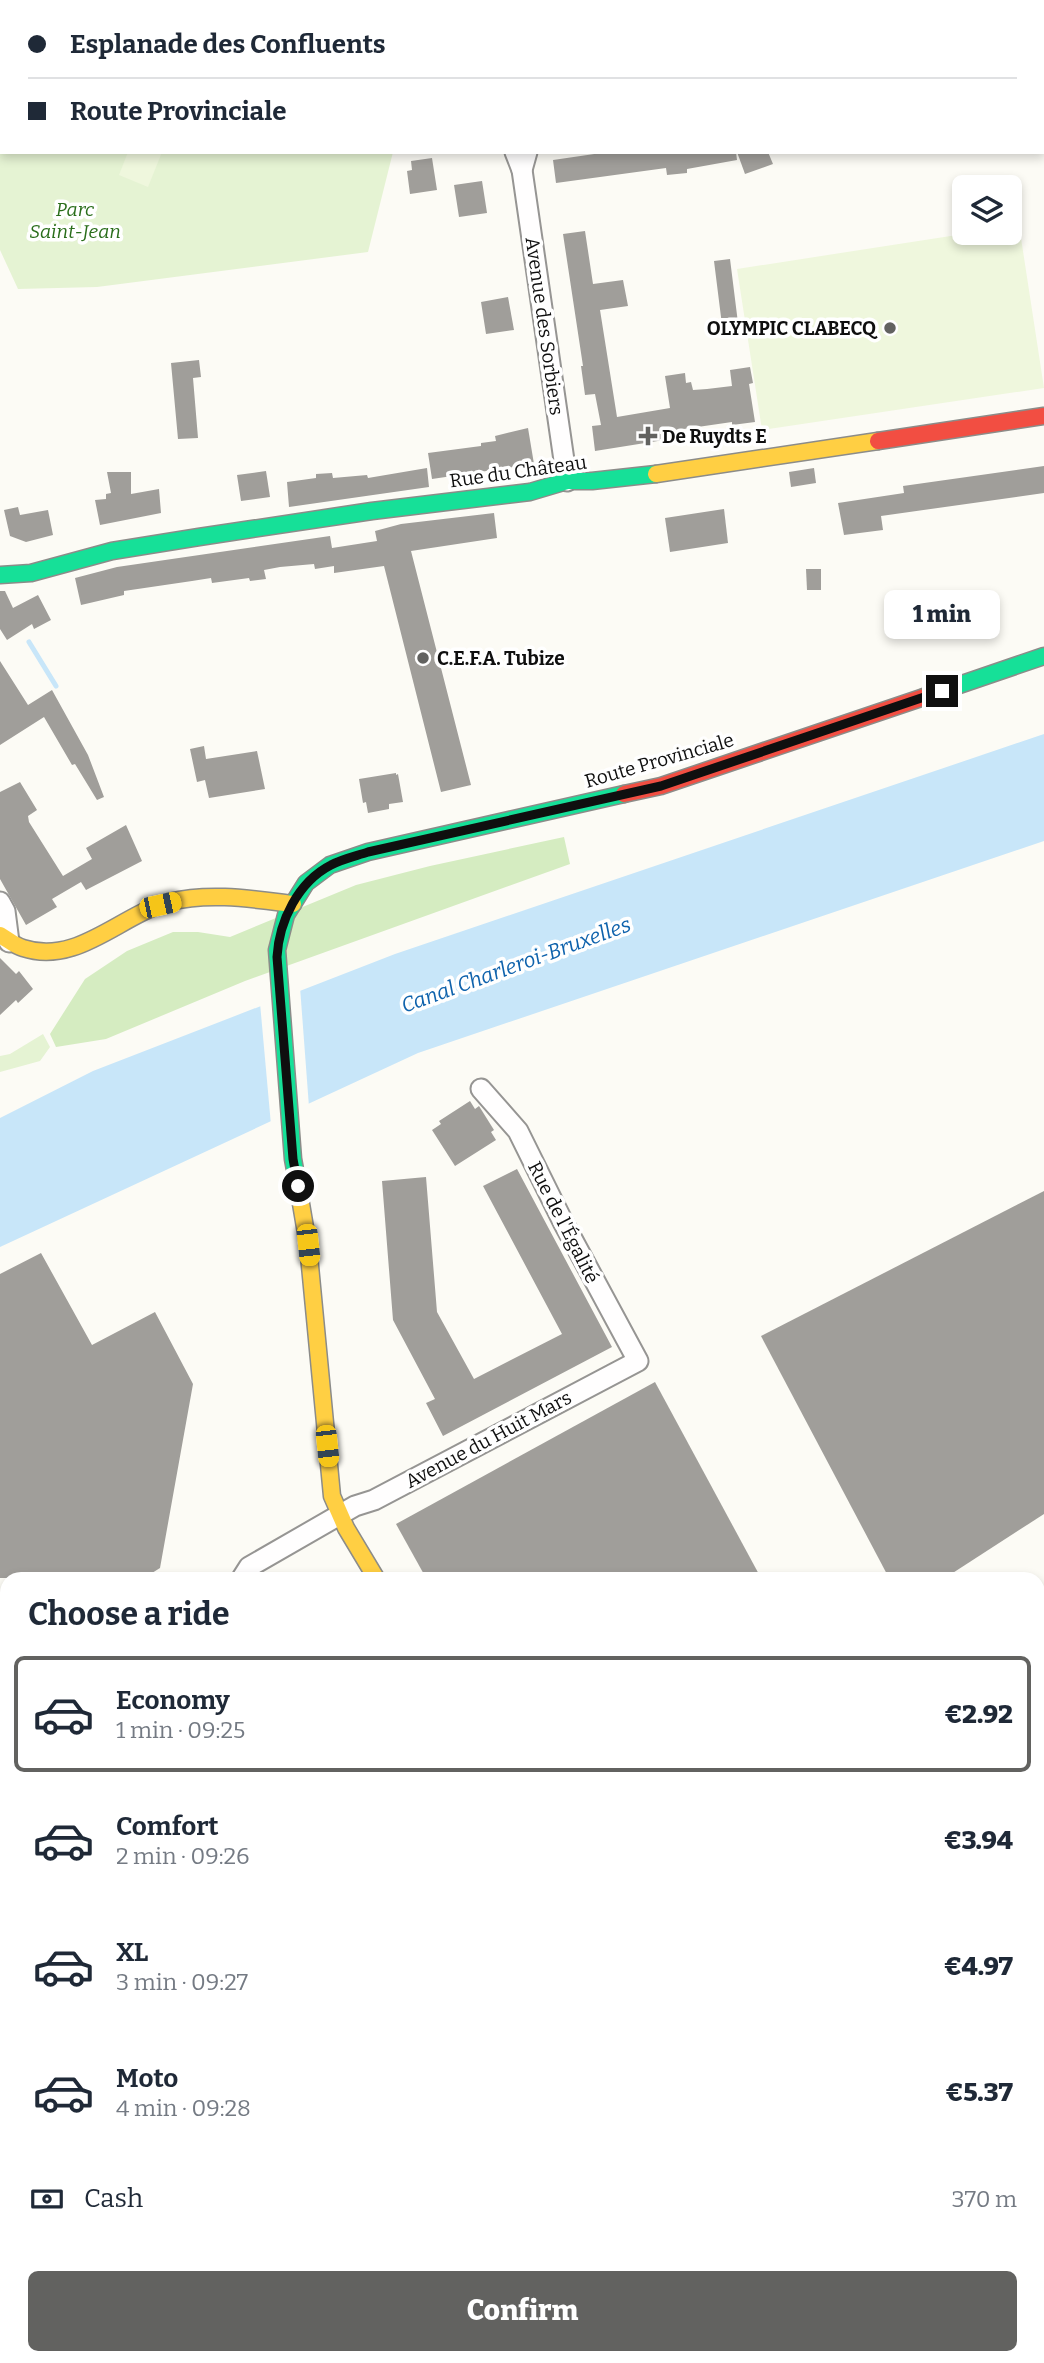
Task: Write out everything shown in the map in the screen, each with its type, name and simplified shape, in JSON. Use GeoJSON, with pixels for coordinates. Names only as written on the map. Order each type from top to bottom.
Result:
{"type":"FeatureCollection","features":[{"type":"Feature","properties":{"kind":"main road","name":"Rue du Château"},"geometry":{"type":"LineString","coordinates":[[1,574],[31,573],[112,551],[372,511],[516,494],[567,481],[592,481],[696,468],[1044,416]]}},
{"type":"Feature","properties":{"kind":"main road","name":"Route Provinciale"},"geometry":{"type":"LineString","coordinates":[[338,1516],[332,1496],[308,1245],[293,1159],[277,957],[286,915],[306,883],[330,865],[357,856],[661,786],[1044,656]]}},
{"type":"Feature","properties":{"kind":"main road"},"geometry":{"type":"LineString","coordinates":[[5,938],[33,951],[57,953],[113,930],[160,905],[197,897],[293,904]]}},
{"type":"Feature","properties":{"kind":"main road"},"geometry":{"type":"LineString","coordinates":[[338,1516],[373,1572]]}},
{"type":"Feature","properties":{"kind":"street","name":"Avenue des Sorbiers"},"geometry":{"type":"LineString","coordinates":[[521,158],[567,481]]}},
{"type":"Feature","properties":{"kind":"street"},"geometry":{"type":"LineString","coordinates":[[0,902],[5,911],[5,938]]}},
{"type":"Feature","properties":{"kind":"street","name":"Rue de l'Égalité"},"geometry":{"type":"LineString","coordinates":[[481,1089],[518,1131],[563,1222],[638,1361]]}},
{"type":"Feature","properties":{"kind":"street","name":"Avenue du Huit Mars"},"geometry":{"type":"LineString","coordinates":[[246,1572],[249,1567],[355,1506],[374,1500],[638,1361]]}},
{"type":"Feature","properties":{"kind":"green space","name":"Parc Saint-Jean"},"geometry":{"type":"Polygon","coordinates":[[[0,154],[392,154],[368,252],[97,287],[18,289],[0,250],[0,154]]]}},
{"type":"Feature","properties":{"kind":"green space"},"geometry":{"type":"Polygon","coordinates":[[[127,154],[161,154],[148,187],[119,175],[127,154]]]}},
{"type":"Feature","properties":{"kind":"green space","name":"OLYMPIC CLABECQ"},"geometry":{"type":"Polygon","coordinates":[[[952,236],[952,245],[1022,245],[1044,388],[762,430],[737,269],[952,236]]]}},
{"type":"Feature","properties":{"kind":"green space"},"geometry":{"type":"Polygon","coordinates":[[[564,837],[570,864],[245,981],[106,1039],[56,1047],[50,1034],[85,979],[127,951],[173,932],[198,932],[230,937],[356,885],[564,837]]]}},
{"type":"Feature","properties":{"kind":"green space"},"geometry":{"type":"Polygon","coordinates":[[[43,1034],[50,1047],[40,1061],[0,1072],[0,1056],[10,1054],[43,1034]]]}},
{"type":"Feature","properties":{"kind":"water","name":"Canal Charleroi-Bruxelles"},"geometry":{"type":"Polygon","coordinates":[[[1044,734],[1044,841],[418,1053],[0,1247],[0,1118],[93,1071],[395,954],[1044,734]]]}},
{"type":"Feature","properties":{"kind":"pier"},"geometry":{"type":"Polygon","coordinates":[[[300,987],[309,1107],[271,1125],[260,1003],[300,987]]]}},
{"type":"Feature","properties":{"kind":"building"},"geometry":{"type":"Polygon","coordinates":[[[594,154],[736,154],[737,160],[687,169],[687,173],[667,175],[666,168],[556,183],[553,160],[594,154]]]}},
{"type":"Feature","properties":{"kind":"building"},"geometry":{"type":"Polygon","coordinates":[[[738,154],[769,154],[773,164],[745,174],[738,154]]]}},
{"type":"Feature","properties":{"kind":"building"},"geometry":{"type":"Polygon","coordinates":[[[432,158],[437,190],[410,194],[407,171],[412,170],[411,161],[432,158]]]}},
{"type":"Feature","properties":{"kind":"building"},"geometry":{"type":"Polygon","coordinates":[[[482,181],[487,213],[459,217],[454,185],[482,181]]]}},
{"type":"Feature","properties":{"kind":"building"},"geometry":{"type":"Polygon","coordinates":[[[585,231],[593,284],[623,280],[628,306],[600,310],[617,417],[670,408],[665,376],[685,373],[686,383],[691,382],[693,390],[707,389],[732,386],[730,370],[750,367],[753,383],[749,384],[755,422],[732,425],[732,422],[663,432],[664,440],[595,451],[592,426],[601,425],[595,394],[585,395],[563,234],[585,231]]]}},
{"type":"Feature","properties":{"kind":"building"},"geometry":{"type":"Polygon","coordinates":[[[730,259],[738,323],[722,325],[714,261],[730,259]]]}},
{"type":"Feature","properties":{"kind":"building"},"geometry":{"type":"Polygon","coordinates":[[[508,297],[514,330],[486,334],[481,302],[508,297]]]}},
{"type":"Feature","properties":{"kind":"building"},"geometry":{"type":"Polygon","coordinates":[[[199,360],[201,377],[193,378],[198,438],[178,439],[171,363],[199,360]]]}},
{"type":"Feature","properties":{"kind":"building"},"geometry":{"type":"Polygon","coordinates":[[[528,428],[534,464],[432,479],[428,453],[481,446],[481,443],[496,441],[495,436],[528,428]]]}},
{"type":"Feature","properties":{"kind":"building"},"geometry":{"type":"Polygon","coordinates":[[[1044,466],[1044,493],[881,516],[883,530],[844,535],[838,503],[904,493],[903,486],[1044,466]]]}},
{"type":"Feature","properties":{"kind":"building"},"geometry":{"type":"Polygon","coordinates":[[[427,468],[429,487],[289,507],[287,482],[316,478],[316,474],[332,473],[333,478],[367,475],[368,478],[427,468]]]}},
{"type":"Feature","properties":{"kind":"building"},"geometry":{"type":"Polygon","coordinates":[[[814,468],[816,483],[791,487],[789,472],[814,468]]]}},
{"type":"Feature","properties":{"kind":"building"},"geometry":{"type":"Polygon","coordinates":[[[266,471],[270,497],[241,501],[237,475],[266,471]]]}},
{"type":"Feature","properties":{"kind":"building"},"geometry":{"type":"Polygon","coordinates":[[[107,472],[131,472],[131,494],[159,489],[161,513],[100,525],[95,500],[106,499],[106,494],[111,493],[107,472]]]}},
{"type":"Feature","properties":{"kind":"building"},"geometry":{"type":"Polygon","coordinates":[[[18,507],[20,515],[48,510],[53,535],[26,542],[10,536],[4,510],[18,507]]]}},
{"type":"Feature","properties":{"kind":"building"},"geometry":{"type":"Polygon","coordinates":[[[724,509],[728,543],[670,552],[665,518],[724,509]]]}},
{"type":"Feature","properties":{"kind":"building"},"geometry":{"type":"Polygon","coordinates":[[[494,513],[497,538],[411,551],[471,785],[441,792],[384,566],[334,573],[334,566],[315,569],[314,564],[280,567],[264,570],[266,579],[250,581],[249,578],[212,583],[211,578],[124,591],[124,595],[81,605],[75,578],[117,567],[330,536],[332,548],[377,541],[375,531],[401,524],[494,513]]]}},
{"type":"Feature","properties":{"kind":"building"},"geometry":{"type":"Polygon","coordinates":[[[806,569],[821,569],[821,590],[807,590],[806,569]]]}},
{"type":"Feature","properties":{"kind":"building"},"geometry":{"type":"Polygon","coordinates":[[[0,591],[5,591],[13,608],[38,595],[51,620],[34,629],[32,624],[7,640],[0,629],[0,591]]]}},
{"type":"Feature","properties":{"kind":"building"},"geometry":{"type":"Polygon","coordinates":[[[0,661],[28,705],[52,690],[88,755],[104,797],[97,800],[75,764],[72,765],[44,717],[0,745],[0,661]]]}},
{"type":"Feature","properties":{"kind":"building"},"geometry":{"type":"Polygon","coordinates":[[[204,746],[206,759],[257,751],[265,789],[209,798],[205,780],[197,782],[190,749],[204,746]]]}},
{"type":"Feature","properties":{"kind":"building"},"geometry":{"type":"Polygon","coordinates":[[[396,773],[403,802],[389,804],[389,809],[368,813],[366,802],[363,803],[359,779],[396,773]]]}},
{"type":"Feature","properties":{"kind":"building"},"geometry":{"type":"Polygon","coordinates":[[[20,782],[37,810],[28,816],[29,822],[63,876],[92,859],[86,848],[126,825],[142,861],[86,890],[81,882],[52,899],[57,907],[26,925],[0,879],[0,792],[20,782]]]}},
{"type":"Feature","properties":{"kind":"building"},"geometry":{"type":"Polygon","coordinates":[[[0,958],[16,974],[19,971],[33,989],[0,1015],[0,958]]]}},
{"type":"Feature","properties":{"kind":"building"},"geometry":{"type":"Polygon","coordinates":[[[470,1101],[475,1109],[479,1106],[494,1130],[491,1132],[496,1140],[455,1166],[432,1130],[441,1124],[439,1121],[470,1101]]]}},
{"type":"Feature","properties":{"kind":"building"},"geometry":{"type":"Polygon","coordinates":[[[517,1169],[612,1347],[443,1436],[426,1403],[435,1399],[393,1320],[382,1181],[426,1177],[437,1312],[474,1379],[562,1334],[483,1186],[517,1169]]]}},
{"type":"Feature","properties":{"kind":"building"},"geometry":{"type":"Polygon","coordinates":[[[1044,1191],[1044,1514],[954,1572],[886,1572],[761,1336],[1044,1191]]]}},
{"type":"Feature","properties":{"kind":"building"},"geometry":{"type":"Polygon","coordinates":[[[41,1253],[92,1345],[155,1312],[193,1384],[160,1568],[154,1572],[0,1572],[0,1274],[41,1253]]]}},
{"type":"Feature","properties":{"kind":"building"},"geometry":{"type":"Polygon","coordinates":[[[655,1382],[758,1572],[423,1572],[396,1524],[655,1382]]]}},
{"type":"Feature","properties":{"kind":"waterway"},"geometry":{"type":"LineString","coordinates":[[29,642],[56,686]]}},
{"type":"Feature","properties":{"kind":"traffic: fast"},"geometry":{"type":"LineString","coordinates":[[0,575],[31,573],[112,551],[199,537],[372,511],[530,492],[567,481],[656,474]]}},
{"type":"Feature","properties":{"kind":"traffic: fast"},"geometry":{"type":"LineString","coordinates":[[924,697],[1044,656]]}},
{"type":"Feature","properties":{"kind":"traffic: fast"},"geometry":{"type":"LineString","coordinates":[[298,1186],[293,1159],[277,950],[286,915],[306,883],[330,865],[368,852],[624,794]]}},
{"type":"Feature","properties":{"kind":"traffic: slow"},"geometry":{"type":"LineString","coordinates":[[656,474],[878,441]]}},
{"type":"Feature","properties":{"kind":"traffic: slow"},"geometry":{"type":"LineString","coordinates":[[0,935],[23,948],[43,952],[62,950],[98,937],[151,908],[184,899],[215,897],[293,904]]}},
{"type":"Feature","properties":{"kind":"traffic: slow"},"geometry":{"type":"LineString","coordinates":[[298,1186],[308,1245],[332,1496],[346,1528],[372,1572]]}},
{"type":"Feature","properties":{"kind":"traffic: jam"},"geometry":{"type":"LineString","coordinates":[[878,441],[1044,416]]}},
{"type":"Feature","properties":{"kind":"traffic: jam"},"geometry":{"type":"LineString","coordinates":[[624,794],[661,786],[924,697]]}},
{"type":"Feature","properties":{"kind":"place","name":"OLYMPIC CLABECQ"},"geometry":{"type":"Point","coordinates":[890,328]}},
{"type":"Feature","properties":{"kind":"place","name":"De Ruydts E"},"geometry":{"type":"Point","coordinates":[648,436]}},
{"type":"Feature","properties":{"kind":"place","name":"C.E.F.A. Tubize"},"geometry":{"type":"Point","coordinates":[423,658]}},
{"type":"Feature","properties":{"kind":"route"},"geometry":{"type":"LineString","coordinates":[[298,1186],[293,1159],[277,957],[286,915],[306,883],[330,865],[368,852],[661,786],[942,691]]}}]}
